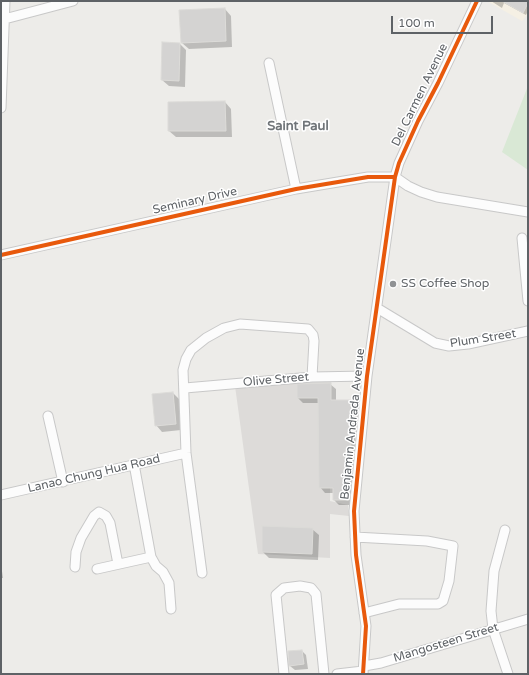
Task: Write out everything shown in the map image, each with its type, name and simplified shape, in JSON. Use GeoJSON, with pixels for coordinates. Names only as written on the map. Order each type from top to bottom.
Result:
{"type":"FeatureCollection","features":[{"type":"Feature","properties":{"kind":"street"},"geometry":{"type":"LineString","coordinates":[[1,108],[3,19],[5,1]]}},
{"type":"Feature","properties":{"kind":"street"},"geometry":{"type":"LineString","coordinates":[[3,19],[73,1]]}},
{"type":"Feature","properties":{"kind":"street","name":"Del Carmen Avenue"},"geometry":{"type":"LineString","coordinates":[[395,177],[402,156],[477,1]]}},
{"type":"Feature","properties":{"kind":"street"},"geometry":{"type":"LineString","coordinates":[[269,63],[296,189]]}},
{"type":"Feature","properties":{"kind":"street","name":"Seminary Drive"},"geometry":{"type":"LineString","coordinates":[[1,255],[296,189],[368,177],[395,177]]}},
{"type":"Feature","properties":{"kind":"street"},"geometry":{"type":"LineString","coordinates":[[395,177],[408,186],[431,195],[528,212]]}},
{"type":"Feature","properties":{"kind":"street","name":"Benjamin Andrada Avenue"},"geometry":{"type":"LineString","coordinates":[[363,670],[364,612],[355,537],[354,511],[367,376],[395,177]]}},
{"type":"Feature","properties":{"kind":"street"},"geometry":{"type":"LineString","coordinates":[[522,238],[528,298]]}},
{"type":"Feature","properties":{"kind":"street","name":"Plum Street"},"geometry":{"type":"LineString","coordinates":[[377,308],[435,344],[468,344],[528,331]]}},
{"type":"Feature","properties":{"kind":"street"},"geometry":{"type":"LineString","coordinates":[[202,573],[186,453],[185,388],[183,370],[191,350],[206,338],[224,328],[240,324],[311,331],[314,341],[312,377]]}},
{"type":"Feature","properties":{"kind":"street","name":"Olive Street"},"geometry":{"type":"LineString","coordinates":[[185,388],[312,377],[367,376]]}},
{"type":"Feature","properties":{"kind":"street"},"geometry":{"type":"LineString","coordinates":[[48,416],[63,482]]}},
{"type":"Feature","properties":{"kind":"street","name":"Lanao Chung Hua Road"},"geometry":{"type":"LineString","coordinates":[[1,495],[186,453]]}},
{"type":"Feature","properties":{"kind":"street"},"geometry":{"type":"LineString","coordinates":[[134,464],[151,557],[156,566],[167,577],[169,583],[171,608]]}},
{"type":"Feature","properties":{"kind":"street"},"geometry":{"type":"LineString","coordinates":[[75,568],[76,552],[80,538],[94,516],[100,512],[106,516],[110,523],[118,564]]}},
{"type":"Feature","properties":{"kind":"street"},"geometry":{"type":"LineString","coordinates":[[504,530],[494,571],[492,590],[492,629],[508,674]]}},
{"type":"Feature","properties":{"kind":"street"},"geometry":{"type":"LineString","coordinates":[[355,537],[427,542],[453,546],[447,591],[445,599],[441,603],[399,604],[364,612]]}},
{"type":"Feature","properties":{"kind":"street"},"geometry":{"type":"LineString","coordinates":[[97,569],[151,557]]}},
{"type":"Feature","properties":{"kind":"street"},"geometry":{"type":"LineString","coordinates":[[284,674],[276,595],[284,588],[300,586],[311,588],[316,594],[324,674]]}},
{"type":"Feature","properties":{"kind":"street","name":"Mangosteen Street"},"geometry":{"type":"LineString","coordinates":[[337,674],[363,670],[381,663],[528,619]]}},
{"type":"Feature","properties":{"kind":"shaded area"},"geometry":{"type":"Polygon","coordinates":[[[487,1],[528,1],[528,14],[522,21],[487,1]]]}},
{"type":"Feature","properties":{"kind":"shaded area"},"geometry":{"type":"Polygon","coordinates":[[[331,381],[330,501],[348,505],[349,516],[330,514],[330,558],[258,554],[235,386],[331,381]]]}},
{"type":"Feature","properties":{"kind":"green space"},"geometry":{"type":"Polygon","coordinates":[[[528,86],[528,170],[502,152],[528,86]]]}},
{"type":"Feature","properties":{"kind":"building"},"geometry":{"type":"Polygon","coordinates":[[[502,1],[528,1],[528,3],[523,13],[502,1]]]}},
{"type":"Feature","properties":{"kind":"building"},"geometry":{"type":"Polygon","coordinates":[[[225,8],[226,41],[181,43],[179,10],[225,8]]]}},
{"type":"Feature","properties":{"kind":"building"},"geometry":{"type":"Polygon","coordinates":[[[162,42],[180,43],[179,81],[161,80],[162,42]]]}},
{"type":"Feature","properties":{"kind":"building"},"geometry":{"type":"Polygon","coordinates":[[[225,101],[226,131],[168,131],[168,102],[225,101]]]}},
{"type":"Feature","properties":{"kind":"building"},"geometry":{"type":"Polygon","coordinates":[[[331,383],[331,400],[354,400],[355,433],[350,433],[352,460],[349,460],[349,500],[333,500],[333,488],[319,488],[318,398],[297,398],[297,384],[331,383]]]}},
{"type":"Feature","properties":{"kind":"building"},"geometry":{"type":"Polygon","coordinates":[[[173,392],[176,424],[155,426],[152,394],[173,392]]]}},
{"type":"Feature","properties":{"kind":"building"},"geometry":{"type":"Polygon","coordinates":[[[262,526],[313,528],[312,554],[262,552],[262,526]]]}},
{"type":"Feature","properties":{"kind":"building"},"geometry":{"type":"Polygon","coordinates":[[[302,650],[304,664],[289,666],[288,651],[302,650]]]}},
{"type":"Feature","properties":{"kind":"cycle path"},"geometry":{"type":"LineString","coordinates":[[363,674],[366,626],[356,555],[354,511],[367,376],[395,177],[399,163],[418,121],[477,1]]}},
{"type":"Feature","properties":{"kind":"cycle path"},"geometry":{"type":"LineString","coordinates":[[1,255],[296,189],[368,177],[395,177]]}},
{"type":"Feature","properties":{"kind":"place","name":"SS Coffee Shop"},"geometry":{"type":"Point","coordinates":[393,284]}},
{"type":"Feature","properties":{"kind":"district","name":"Saint Paul"},"geometry":{"type":"Point","coordinates":[298,127]}}]}
